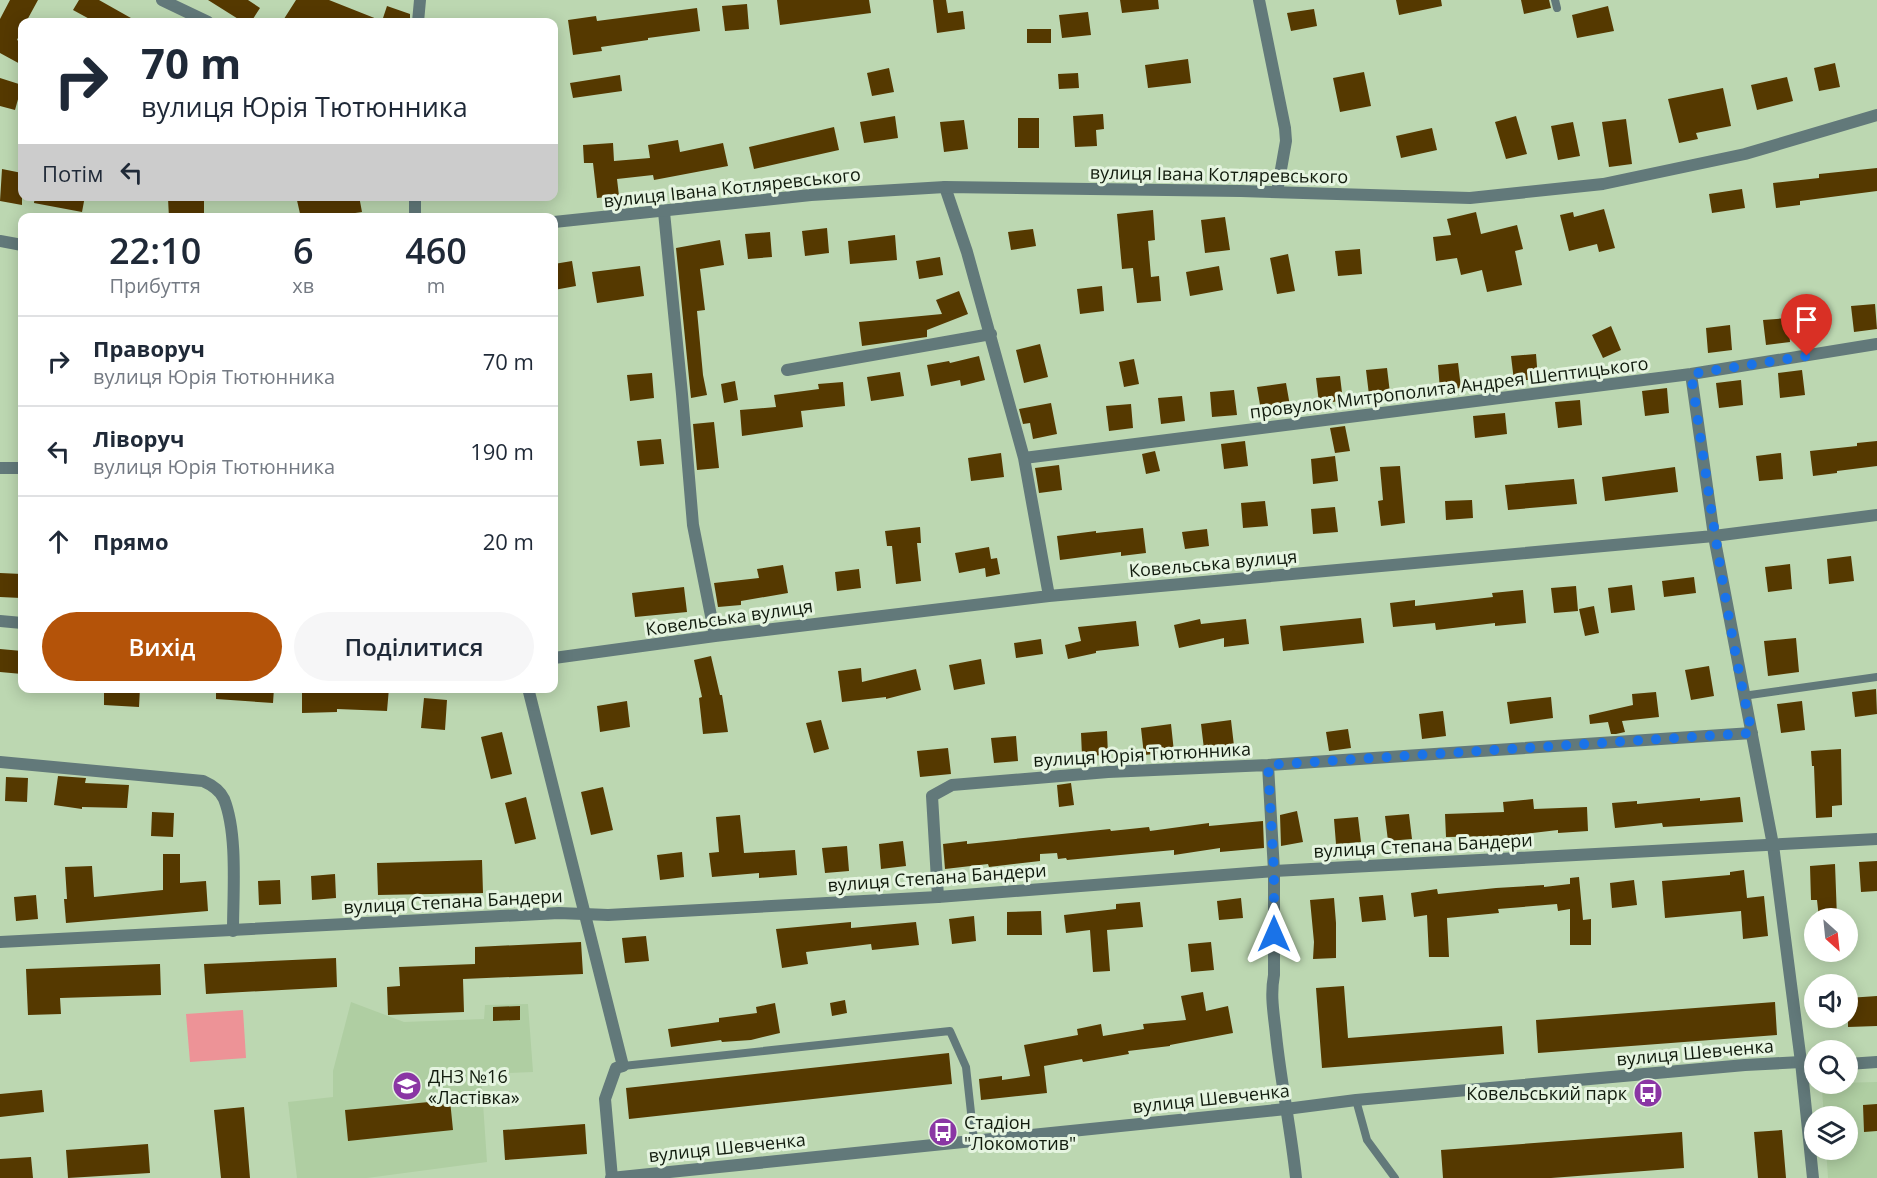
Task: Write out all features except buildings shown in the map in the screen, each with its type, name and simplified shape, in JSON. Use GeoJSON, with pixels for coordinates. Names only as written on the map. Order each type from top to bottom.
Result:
{"type":"FeatureCollection","features":[{"type":"Feature","properties":{"kind":"street"},"geometry":{"type":"LineString","coordinates":[[162,0],[200,18]]}},
{"type":"Feature","properties":{"kind":"street"},"geometry":{"type":"LineString","coordinates":[[418,18],[420,0]]}},
{"type":"Feature","properties":{"kind":"street"},"geometry":{"type":"LineString","coordinates":[[1259,0],[1285,128],[1286,141],[1277,192]]}},
{"type":"Feature","properties":{"kind":"street","name":"вулиця Івана Котляревського"},"geometry":{"type":"LineString","coordinates":[[558,222],[811,195],[945,187],[1277,192],[1470,198],[1603,184],[1745,154],[1877,115]]}},
{"type":"Feature","properties":{"kind":"street"},"geometry":{"type":"LineString","coordinates":[[945,187],[991,334],[1024,458],[1049,596]]}},
{"type":"Feature","properties":{"kind":"street"},"geometry":{"type":"LineString","coordinates":[[664,212],[693,525],[715,636]]}},
{"type":"Feature","properties":{"kind":"street"},"geometry":{"type":"LineString","coordinates":[[0,241],[18,244]]}},
{"type":"Feature","properties":{"kind":"street"},"geometry":{"type":"LineString","coordinates":[[787,370],[991,334]]}},
{"type":"Feature","properties":{"kind":"street","name":"провулок Митрополита Андрея Шептицького"},"geometry":{"type":"LineString","coordinates":[[1024,458],[1691,374],[1877,344]]}},
{"type":"Feature","properties":{"kind":"street"},"geometry":{"type":"LineString","coordinates":[[1691,374],[1714,536],[1773,845],[1801,1062],[1813,1178]]}},
{"type":"Feature","properties":{"kind":"street"},"geometry":{"type":"LineString","coordinates":[[0,468],[18,468]]}},
{"type":"Feature","properties":{"kind":"street","name":"Ковельська вулиця"},"geometry":{"type":"LineString","coordinates":[[558,657],[1049,596],[1714,536],[1877,515]]}},
{"type":"Feature","properties":{"kind":"street"},"geometry":{"type":"LineString","coordinates":[[0,621],[18,623]]}},
{"type":"Feature","properties":{"kind":"street"},"geometry":{"type":"LineString","coordinates":[[529,693],[623,1066],[616,1068],[605,1099],[611,1178]]}},
{"type":"Feature","properties":{"kind":"street","name":"вулиця Юрія Тютюнника"},"geometry":{"type":"LineString","coordinates":[[939,897],[932,796],[952,785],[1108,772],[1268,765],[1752,733]]}},
{"type":"Feature","properties":{"kind":"street"},"geometry":{"type":"LineString","coordinates":[[0,762],[203,781],[215,787],[224,798],[231,830],[233,931]]}},
{"type":"Feature","properties":{"kind":"street"},"geometry":{"type":"LineString","coordinates":[[1268,765],[1274,871],[1274,975],[1271,990],[1281,1080],[1296,1178]]}},
{"type":"Feature","properties":{"kind":"street","name":"вулиця Степана Бандери"},"geometry":{"type":"LineString","coordinates":[[0,942],[559,913],[608,915],[939,897],[1274,871],[1877,838]]}},
{"type":"Feature","properties":{"kind":"street","name":"вулиця Шевченка"},"geometry":{"type":"LineString","coordinates":[[611,1178],[1356,1100],[1745,1065],[1804,1062]]}},
{"type":"Feature","properties":{"kind":"street"},"geometry":{"type":"LineString","coordinates":[[1858,1063],[1877,1062]]}},
{"type":"Feature","properties":{"kind":"lane"},"geometry":{"type":"LineString","coordinates":[[1743,696],[1877,677]]}},
{"type":"Feature","properties":{"kind":"lane"},"geometry":{"type":"LineString","coordinates":[[623,1066],[950,1031],[966,1066],[974,1140]]}},
{"type":"Feature","properties":{"kind":"lane"},"geometry":{"type":"LineString","coordinates":[[1356,1100],[1367,1140],[1395,1178]]}},
{"type":"Feature","properties":{"kind":"shaded area","name":"ДНЗ №16 «Ластівка»"},"geometry":{"type":"Polygon","coordinates":[[[351,1002],[404,1022],[484,1019],[485,1005],[528,1004],[533,1072],[481,1074],[487,1162],[367,1178],[297,1178],[288,1102],[333,1097],[333,1071],[351,1002]]]}},
{"type":"Feature","properties":{"kind":"shaded area"},"geometry":{"type":"Polygon","coordinates":[[[243,1010],[246,1058],[190,1062],[186,1014],[243,1010]]]}},
{"type":"Feature","properties":{"kind":"shaded area"},"geometry":{"type":"Polygon","coordinates":[[[1858,1082],[1877,1082],[1877,1178],[1828,1178],[1827,1160],[1858,1160],[1858,1106],[1823,1106],[1822,1094],[1858,1094],[1858,1082]]]}},
{"type":"Feature","properties":{"kind":"place","name":"ДНЗ №16 «Ластівка»"},"geometry":{"type":"Point","coordinates":[407,1086]}},
{"type":"Feature","properties":{"kind":"place","name":"Ковельський парк"},"geometry":{"type":"Point","coordinates":[1648,1093]}},
{"type":"Feature","properties":{"kind":"place","name":"Стадіон \"Локомотив\""},"geometry":{"type":"Point","coordinates":[943,1132]}},
{"type":"Feature","properties":{"kind":"route"},"geometry":{"type":"LineString","coordinates":[[1274,934],[1274,871],[1268,765],[1752,733],[1743,696],[1714,536],[1691,374],[1807,356]]}}]}
